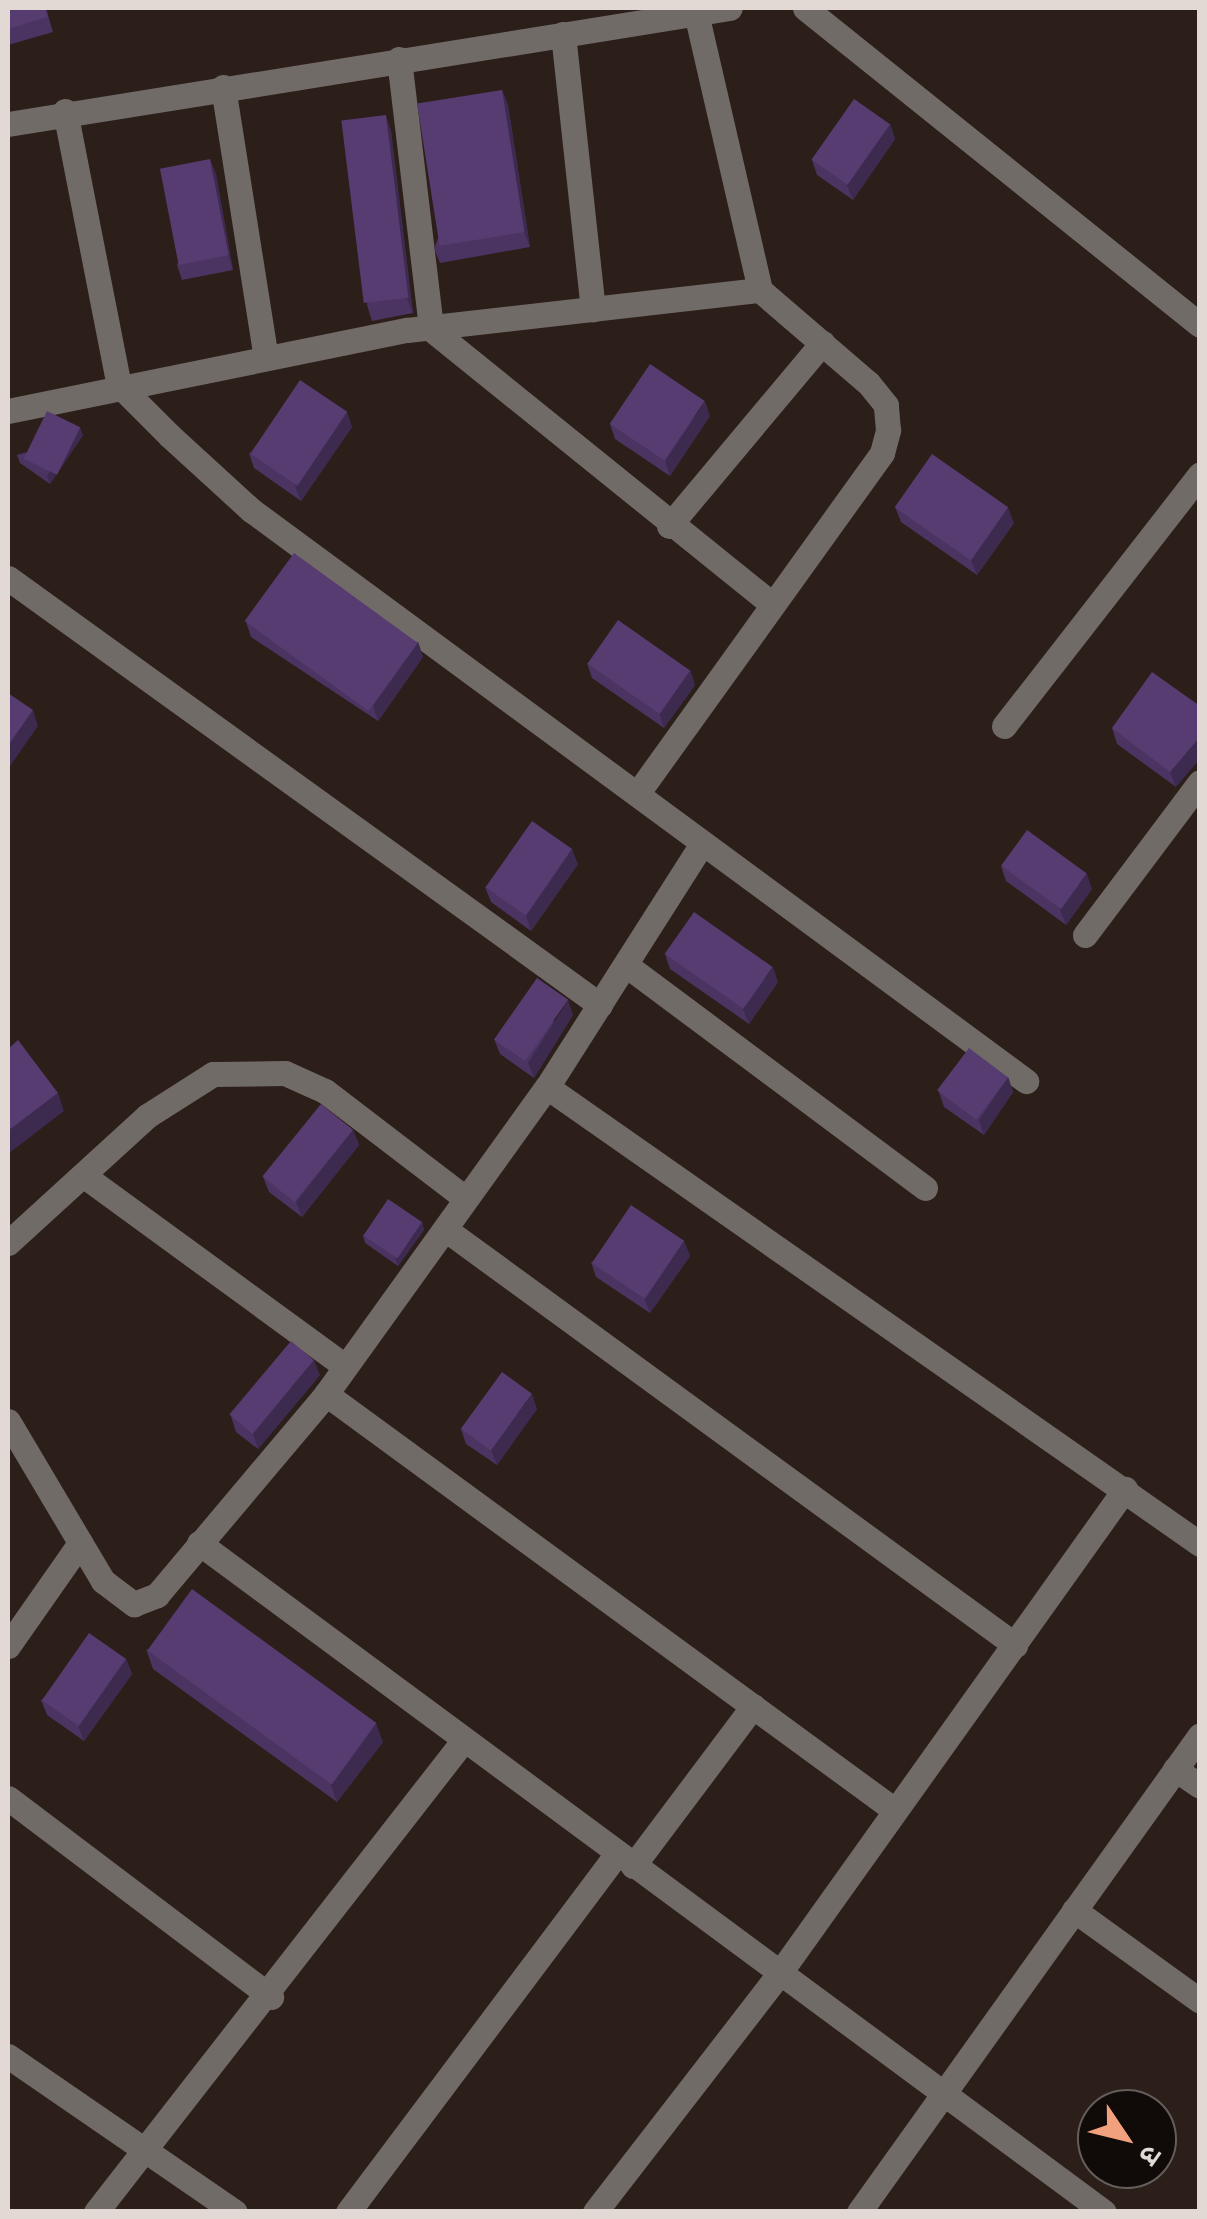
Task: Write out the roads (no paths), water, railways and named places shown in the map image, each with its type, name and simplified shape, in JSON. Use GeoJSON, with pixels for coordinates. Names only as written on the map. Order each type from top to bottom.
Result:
{"type":"FeatureCollection","features":[{"type":"Feature","properties":{"kind":"street"},"geometry":{"type":"LineString","coordinates":[[8,124],[66,111],[730,8]]}},
{"type":"Feature","properties":{"kind":"street"},"geometry":{"type":"LineString","coordinates":[[805,8],[1200,326]]}},
{"type":"Feature","properties":{"kind":"street"},"geometry":{"type":"LineString","coordinates":[[637,794],[769,602],[882,453],[888,430],[886,404],[760,290],[696,13]]}},
{"type":"Feature","properties":{"kind":"street"},"geometry":{"type":"LineString","coordinates":[[563,34],[593,309]]}},
{"type":"Feature","properties":{"kind":"street"},"geometry":{"type":"LineString","coordinates":[[398,59],[431,328],[668,526],[769,602]]}},
{"type":"Feature","properties":{"kind":"street"},"geometry":{"type":"LineString","coordinates":[[223,86],[266,357]]}},
{"type":"Feature","properties":{"kind":"street"},"geometry":{"type":"LineString","coordinates":[[66,111],[119,385],[251,510],[637,794],[700,847],[1026,1081]]}},
{"type":"Feature","properties":{"kind":"street"},"geometry":{"type":"LineString","coordinates":[[8,411],[119,385],[431,328],[760,290]]}},
{"type":"Feature","properties":{"kind":"street"},"geometry":{"type":"LineString","coordinates":[[668,526],[822,343]]}},
{"type":"Feature","properties":{"kind":"street"},"geometry":{"type":"LineString","coordinates":[[1004,726],[1200,474]]}},
{"type":"Feature","properties":{"kind":"street"},"geometry":{"type":"LineString","coordinates":[[8,578],[600,1005]]}},
{"type":"Feature","properties":{"kind":"street"},"geometry":{"type":"LineString","coordinates":[[1085,935],[1200,782]]}},
{"type":"Feature","properties":{"kind":"street"},"geometry":{"type":"LineString","coordinates":[[8,1421],[102,1581],[134,1604],[157,1595],[326,1394],[546,1087],[700,847]]}},
{"type":"Feature","properties":{"kind":"street"},"geometry":{"type":"LineString","coordinates":[[626,965],[925,1188]]}},
{"type":"Feature","properties":{"kind":"street"},"geometry":{"type":"LineString","coordinates":[[8,1243],[87,1178],[185,1088],[213,1074],[285,1073],[325,1091],[466,1198]]}},
{"type":"Feature","properties":{"kind":"street"},"geometry":{"type":"LineString","coordinates":[[546,1087],[1200,1544]]}},
{"type":"Feature","properties":{"kind":"street"},"geometry":{"type":"LineString","coordinates":[[87,1178],[343,1366]]}},
{"type":"Feature","properties":{"kind":"street"},"geometry":{"type":"LineString","coordinates":[[445,1229],[1016,1645]]}},
{"type":"Feature","properties":{"kind":"street"},"geometry":{"type":"LineString","coordinates":[[326,1394],[893,1809]]}},
{"type":"Feature","properties":{"kind":"street"},"geometry":{"type":"LineString","coordinates":[[595,2212],[778,1974],[1126,1489]]}},
{"type":"Feature","properties":{"kind":"street"},"geometry":{"type":"LineString","coordinates":[[8,1646],[80,1543]]}},
{"type":"Feature","properties":{"kind":"street"},"geometry":{"type":"LineString","coordinates":[[199,1543],[1104,2212]]}},
{"type":"Feature","properties":{"kind":"street"},"geometry":{"type":"LineString","coordinates":[[348,2212],[625,1860],[753,1706]]}},
{"type":"Feature","properties":{"kind":"street"},"geometry":{"type":"LineString","coordinates":[[859,2212],[1200,1735]]}},
{"type":"Feature","properties":{"kind":"street"},"geometry":{"type":"LineString","coordinates":[[96,2212],[271,1997],[463,1740]]}},
{"type":"Feature","properties":{"kind":"street"},"geometry":{"type":"LineString","coordinates":[[1175,1769],[1200,1786]]}},
{"type":"Feature","properties":{"kind":"street"},"geometry":{"type":"LineString","coordinates":[[8,1798],[271,1997]]}},
{"type":"Feature","properties":{"kind":"street"},"geometry":{"type":"LineString","coordinates":[[1074,1910],[1200,2001]]}},
{"type":"Feature","properties":{"kind":"street"},"geometry":{"type":"LineString","coordinates":[[8,2056],[235,2212]]}}]}
